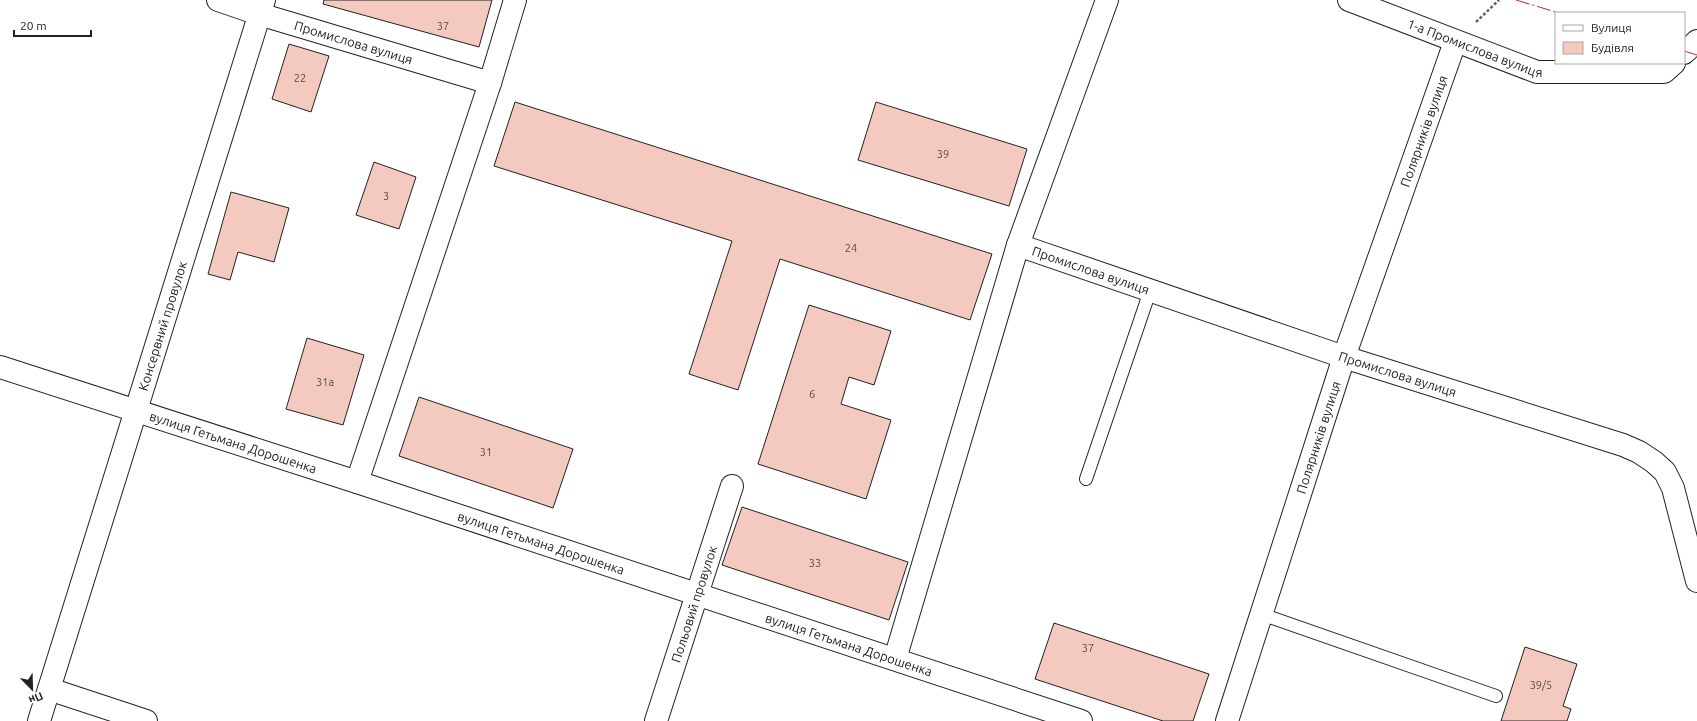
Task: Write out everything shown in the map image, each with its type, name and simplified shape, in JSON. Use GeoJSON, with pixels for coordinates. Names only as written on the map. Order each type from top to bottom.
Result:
{"type":"FeatureCollection","features":[{"type":"Feature","properties":{"kind":"street","name":"Промислова вулиця"},"geometry":{"type":"LineString","coordinates":[[218,0],[261,7],[490,83]]}},
{"type":"Feature","properties":{"kind":"street"},"geometry":{"type":"LineString","coordinates":[[358,482],[490,83],[515,0]]}},
{"type":"Feature","properties":{"kind":"street"},"geometry":{"type":"LineString","coordinates":[[895,659],[1018,246],[1107,0]]}},
{"type":"Feature","properties":{"kind":"street","name":"1-а Промислова вулиця"},"geometry":{"type":"LineString","coordinates":[[1349,0],[1455,42],[1537,72],[1664,72],[1673,64]]}},
{"type":"Feature","properties":{"kind":"street","name":"Консервний провулок"},"geometry":{"type":"LineString","coordinates":[[39,721],[261,7]]}},
{"type":"Feature","properties":{"kind":"street"},"geometry":{"type":"LineString","coordinates":[[1685,52],[1697,41]]}},
{"type":"Feature","properties":{"kind":"street","name":"Полярників вулиця"},"geometry":{"type":"LineString","coordinates":[[1227,721],[1344,357],[1455,42]]}},
{"type":"Feature","properties":{"kind":"street","name":"Промислова вулиця"},"geometry":{"type":"LineString","coordinates":[[1018,246],[1344,357],[1623,445],[1639,452],[1654,462],[1665,472],[1673,488],[1697,581]]}},
{"type":"Feature","properties":{"kind":"street","name":"вулиця Гетьмана Дорошенка"},"geometry":{"type":"LineString","coordinates":[[0,367],[358,482],[696,595],[1081,721]]}},
{"type":"Feature","properties":{"kind":"street","name":"Польовий провулок"},"geometry":{"type":"LineString","coordinates":[[656,721],[732,486]]}},
{"type":"Feature","properties":{"kind":"street"},"geometry":{"type":"LineString","coordinates":[[50,689],[146,721]]}},
{"type":"Feature","properties":{"kind":"lane"},"geometry":{"type":"LineString","coordinates":[[1086,479],[1150,291]]}},
{"type":"Feature","properties":{"kind":"lane"},"geometry":{"type":"LineString","coordinates":[[1261,614],[1496,696]]}},
{"type":"Feature","properties":{"kind":"path"},"geometry":{"type":"LineString","coordinates":[[1455,42],[1499,0]]}},
{"type":"Feature","properties":{"kind":"building"},"geometry":{"type":"Polygon","coordinates":[[[324,0],[492,0],[479,47],[323,4],[324,0]]]}},
{"type":"Feature","properties":{"kind":"building"},"geometry":{"type":"Polygon","coordinates":[[[289,44],[329,56],[311,112],[272,99],[289,44]]]}},
{"type":"Feature","properties":{"kind":"building"},"geometry":{"type":"Polygon","coordinates":[[[515,102],[992,254],[970,320],[780,259],[738,390],[689,374],[732,241],[494,166],[515,102]]]}},
{"type":"Feature","properties":{"kind":"building"},"geometry":{"type":"Polygon","coordinates":[[[876,102],[1027,149],[1009,206],[858,160],[876,102]]]}},
{"type":"Feature","properties":{"kind":"building"},"geometry":{"type":"Polygon","coordinates":[[[374,162],[416,177],[399,229],[356,215],[374,162]]]}},
{"type":"Feature","properties":{"kind":"building"},"geometry":{"type":"Polygon","coordinates":[[[231,192],[289,208],[274,262],[238,252],[230,280],[208,274],[231,192]]]}},
{"type":"Feature","properties":{"kind":"building"},"geometry":{"type":"Polygon","coordinates":[[[809,305],[891,331],[874,385],[849,377],[841,404],[891,420],[866,499],[758,464],[809,305]]]}},
{"type":"Feature","properties":{"kind":"building"},"geometry":{"type":"Polygon","coordinates":[[[307,338],[364,355],[343,425],[286,409],[307,338]]]}},
{"type":"Feature","properties":{"kind":"building"},"geometry":{"type":"Polygon","coordinates":[[[419,397],[573,449],[553,508],[399,456],[419,397]]]}},
{"type":"Feature","properties":{"kind":"building"},"geometry":{"type":"Polygon","coordinates":[[[742,507],[908,562],[889,620],[722,565],[742,507]]]}},
{"type":"Feature","properties":{"kind":"building"},"geometry":{"type":"Polygon","coordinates":[[[1054,623],[1209,674],[1193,721],[1163,721],[1035,679],[1054,623]]]}},
{"type":"Feature","properties":{"kind":"building"},"geometry":{"type":"Polygon","coordinates":[[[1525,647],[1577,664],[1563,706],[1571,709],[1567,721],[1501,721],[1525,647]]]}},
{"type":"Feature","properties":{"kind":"power"},"geometry":{"type":"LineString","coordinates":[[1516,0],[1556,12]]}},
{"type":"Feature","properties":{"kind":"power"},"geometry":{"type":"LineString","coordinates":[[1685,51],[1697,55]]}}]}
